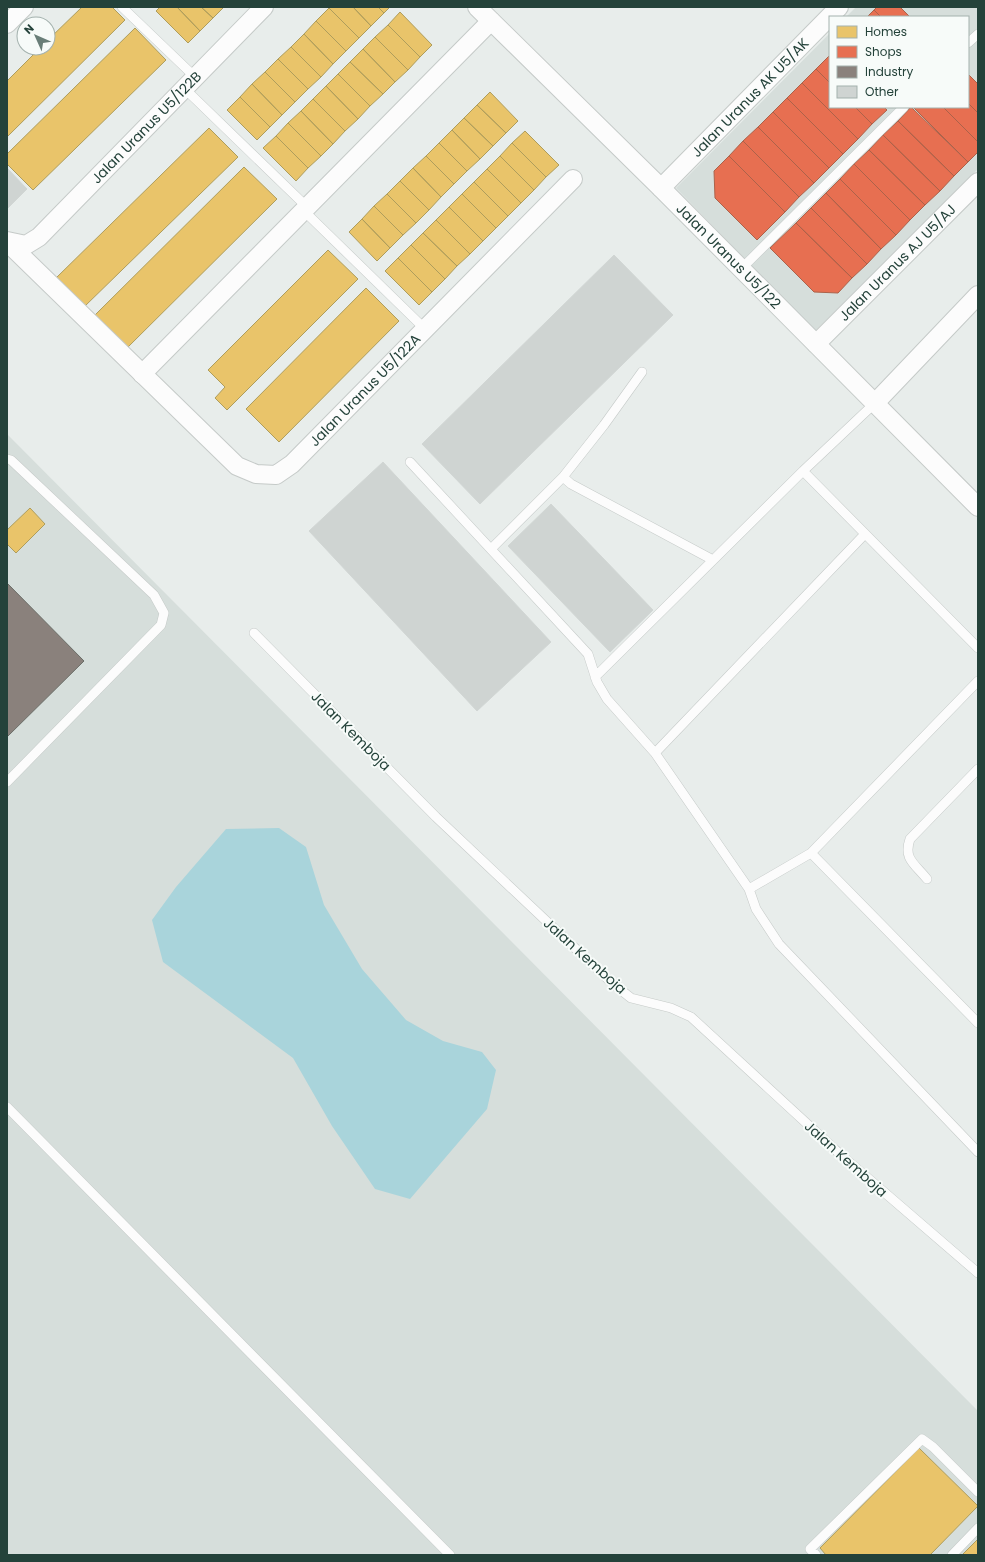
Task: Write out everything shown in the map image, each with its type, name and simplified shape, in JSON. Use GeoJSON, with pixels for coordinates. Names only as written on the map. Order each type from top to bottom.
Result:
{"type":"FeatureCollection","features":[{"type":"Feature","properties":{"kind":"street"},"geometry":{"type":"LineString","coordinates":[[7,24],[24,7]]}},
{"type":"Feature","properties":{"kind":"street","name":"Jalan Uranus U5/122B"},"geometry":{"type":"LineString","coordinates":[[26,245],[39,236],[264,7]]}},
{"type":"Feature","properties":{"kind":"street","name":"Jalan Uranus U5/122"},"geometry":{"type":"LineString","coordinates":[[477,7],[661,188],[978,507]]}},
{"type":"Feature","properties":{"kind":"street","name":"Jalan Uranus AK U5/AK"},"geometry":{"type":"LineString","coordinates":[[831,16],[840,7]]}},
{"type":"Feature","properties":{"kind":"street","name":"Jalan Uranus AK U5/AK"},"geometry":{"type":"LineString","coordinates":[[661,188],[829,18]]}},
{"type":"Feature","properties":{"kind":"street"},"geometry":{"type":"LineString","coordinates":[[142,374],[491,21]]}},
{"type":"Feature","properties":{"kind":"street","name":"Jalan Uranus U5/122A"},"geometry":{"type":"LineString","coordinates":[[7,242],[237,466],[256,474],[276,475],[292,464],[574,179]]}},
{"type":"Feature","properties":{"kind":"street","name":"Jalan Uranus AJ U5/AJ"},"geometry":{"type":"LineString","coordinates":[[816,344],[978,182]]}},
{"type":"Feature","properties":{"kind":"street","name":"Jalan Uranus U5/122A"},"geometry":{"type":"LineString","coordinates":[[7,242],[26,245]]}},
{"type":"Feature","properties":{"kind":"street"},"geometry":{"type":"LineString","coordinates":[[875,403],[978,295]]}},
{"type":"Feature","properties":{"kind":"lane"},"geometry":{"type":"LineString","coordinates":[[122,7],[305,209],[425,329]]}},
{"type":"Feature","properties":{"kind":"lane"},"geometry":{"type":"LineString","coordinates":[[969,43],[978,34]]}},
{"type":"Feature","properties":{"kind":"lane"},"geometry":{"type":"LineString","coordinates":[[741,269],[903,108]]}},
{"type":"Feature","properties":{"kind":"lane"},"geometry":{"type":"LineString","coordinates":[[490,549],[563,477],[604,425],[642,372]]}},
{"type":"Feature","properties":{"kind":"lane"},"geometry":{"type":"LineString","coordinates":[[595,676],[803,471],[875,403]]}},
{"type":"Feature","properties":{"kind":"lane"},"geometry":{"type":"LineString","coordinates":[[7,459],[11,460],[154,595],[164,613],[161,625],[7,782]]}},
{"type":"Feature","properties":{"kind":"lane"},"geometry":{"type":"LineString","coordinates":[[410,462],[588,654],[595,676],[607,699],[655,753],[749,889],[756,909],[778,944],[978,1152]]}},
{"type":"Feature","properties":{"kind":"lane"},"geometry":{"type":"LineString","coordinates":[[803,471],[978,648]]}},
{"type":"Feature","properties":{"kind":"lane"},"geometry":{"type":"LineString","coordinates":[[563,477],[571,484],[713,560]]}},
{"type":"Feature","properties":{"kind":"lane"},"geometry":{"type":"LineString","coordinates":[[655,753],[864,534]]}},
{"type":"Feature","properties":{"kind":"lane","name":"Jalan Kemboja"},"geometry":{"type":"LineString","coordinates":[[254,633],[436,817],[612,983],[631,998],[671,1008],[691,1017],[840,1155],[978,1273]]}},
{"type":"Feature","properties":{"kind":"lane"},"geometry":{"type":"LineString","coordinates":[[749,889],[810,853],[978,681]]}},
{"type":"Feature","properties":{"kind":"lane"},"geometry":{"type":"LineString","coordinates":[[927,879],[909,857],[906,850],[910,839],[978,769]]}},
{"type":"Feature","properties":{"kind":"lane"},"geometry":{"type":"LineString","coordinates":[[810,853],[978,1023]]}},
{"type":"Feature","properties":{"kind":"lane"},"geometry":{"type":"LineString","coordinates":[[7,1106],[450,1555]]}},
{"type":"Feature","properties":{"kind":"lane"},"geometry":{"type":"LineString","coordinates":[[816,1555],[810,1550],[922,1439],[933,1447],[978,1492]]}},
{"type":"Feature","properties":{"kind":"lane"},"geometry":{"type":"LineString","coordinates":[[952,1555],[978,1528]]}},
{"type":"Feature","properties":{"kind":"shaded area"},"geometry":{"type":"Polygon","coordinates":[[[856,7],[978,7],[978,169],[815,331],[676,188],[829,34],[829,108],[969,108],[969,16],[847,16],[856,7]]]}},
{"type":"Feature","properties":{"kind":"shaded area"},"geometry":{"type":"Polygon","coordinates":[[[7,434],[978,1411],[978,1555],[7,1555],[7,434]]]}},
{"type":"Feature","properties":{"kind":"water"},"geometry":{"type":"Polygon","coordinates":[[[279,828],[306,847],[324,905],[362,969],[406,1020],[443,1041],[482,1052],[496,1070],[487,1109],[410,1199],[375,1189],[332,1126],[293,1058],[163,962],[152,920],[176,887],[226,829],[279,828]]]}},
{"type":"Feature","properties":{"kind":"building: Homes"},"geometry":{"type":"Polygon","coordinates":[[[82,7],[112,7],[125,20],[7,137],[7,81],[32,56],[56,56],[56,32],[82,7]]]}},
{"type":"Feature","properties":{"kind":"building: Homes"},"geometry":{"type":"Polygon","coordinates":[[[160,7],[177,7],[200,31],[188,43],[156,11],[160,7]]]}},
{"type":"Feature","properties":{"kind":"building: Homes"},"geometry":{"type":"Polygon","coordinates":[[[177,7],[201,7],[213,18],[200,31],[177,7]]]}},
{"type":"Feature","properties":{"kind":"building: Homes"},"geometry":{"type":"Polygon","coordinates":[[[201,7],[224,7],[213,18],[201,7]]]}},
{"type":"Feature","properties":{"kind":"building: Homes"},"geometry":{"type":"Polygon","coordinates":[[[353,7],[371,26],[359,38],[329,8],[353,7]]]}},
{"type":"Feature","properties":{"kind":"building: Homes"},"geometry":{"type":"Polygon","coordinates":[[[353,7],[378,7],[384,13],[371,26],[353,7]]]}},
{"type":"Feature","properties":{"kind":"building: Homes"},"geometry":{"type":"Polygon","coordinates":[[[378,7],[390,7],[384,13],[378,7]]]}},
{"type":"Feature","properties":{"kind":"building: Homes"},"geometry":{"type":"Polygon","coordinates":[[[329,8],[359,38],[346,51],[316,21],[329,8]]]}},
{"type":"Feature","properties":{"kind":"building: Homes"},"geometry":{"type":"Polygon","coordinates":[[[400,12],[432,45],[420,57],[388,25],[400,12]]]}},
{"type":"Feature","properties":{"kind":"building: Homes"},"geometry":{"type":"Polygon","coordinates":[[[316,21],[346,51],[333,64],[304,34],[316,21]]]}},
{"type":"Feature","properties":{"kind":"building: Homes"},"geometry":{"type":"Polygon","coordinates":[[[388,25],[420,57],[408,70],[375,37],[388,25]]]}},
{"type":"Feature","properties":{"kind":"building: Homes"},"geometry":{"type":"Polygon","coordinates":[[[135,28],[166,60],[33,190],[7,164],[7,154],[135,28]]]}},
{"type":"Feature","properties":{"kind":"building: Homes"},"geometry":{"type":"Polygon","coordinates":[[[304,34],[333,64],[321,77],[291,47],[304,34]]]}},
{"type":"Feature","properties":{"kind":"building: Homes"},"geometry":{"type":"Polygon","coordinates":[[[375,37],[408,70],[395,82],[363,49],[375,37]]]}},
{"type":"Feature","properties":{"kind":"building: Homes"},"geometry":{"type":"Polygon","coordinates":[[[291,47],[321,77],[308,89],[278,59],[291,47]]]}},
{"type":"Feature","properties":{"kind":"building: Homes"},"geometry":{"type":"Polygon","coordinates":[[[363,49],[395,82],[383,94],[350,62],[363,49]]]}},
{"type":"Feature","properties":{"kind":"building: Homes"},"geometry":{"type":"Polygon","coordinates":[[[278,59],[308,89],[295,102],[265,72],[278,59]]]}},
{"type":"Feature","properties":{"kind":"building: Homes"},"geometry":{"type":"Polygon","coordinates":[[[350,62],[383,94],[370,106],[338,74],[350,62]]]}},
{"type":"Feature","properties":{"kind":"building: Homes"},"geometry":{"type":"Polygon","coordinates":[[[265,72],[295,102],[282,115],[252,84],[265,72]]]}},
{"type":"Feature","properties":{"kind":"building: Homes"},"geometry":{"type":"Polygon","coordinates":[[[338,74],[370,106],[358,119],[326,86],[338,74]]]}},
{"type":"Feature","properties":{"kind":"building: Homes"},"geometry":{"type":"Polygon","coordinates":[[[252,84],[282,115],[270,127],[240,97],[252,84]]]}},
{"type":"Feature","properties":{"kind":"building: Homes"},"geometry":{"type":"Polygon","coordinates":[[[326,86],[358,119],[345,131],[313,99],[326,86]]]}},
{"type":"Feature","properties":{"kind":"building: Homes"},"geometry":{"type":"Polygon","coordinates":[[[490,92],[518,121],[506,133],[477,105],[490,92]]]}},
{"type":"Feature","properties":{"kind":"building: Homes"},"geometry":{"type":"Polygon","coordinates":[[[240,97],[270,127],[257,140],[227,110],[240,97]]]}},
{"type":"Feature","properties":{"kind":"building: Homes"},"geometry":{"type":"Polygon","coordinates":[[[313,99],[345,131],[333,144],[301,111],[313,99]]]}},
{"type":"Feature","properties":{"kind":"building: Homes"},"geometry":{"type":"Polygon","coordinates":[[[477,105],[506,133],[493,146],[464,118],[477,105]]]}},
{"type":"Feature","properties":{"kind":"building: Homes"},"geometry":{"type":"Polygon","coordinates":[[[301,111],[333,144],[321,156],[288,123],[301,111]]]}},
{"type":"Feature","properties":{"kind":"building: Homes"},"geometry":{"type":"Polygon","coordinates":[[[464,118],[493,146],[480,159],[452,130],[464,118]]]}},
{"type":"Feature","properties":{"kind":"building: Homes"},"geometry":{"type":"Polygon","coordinates":[[[288,123],[321,156],[308,168],[276,136],[288,123]]]}},
{"type":"Feature","properties":{"kind":"building: Homes"},"geometry":{"type":"Polygon","coordinates":[[[209,128],[238,157],[84,307],[56,278],[209,128]]]}},
{"type":"Feature","properties":{"kind":"building: Homes"},"geometry":{"type":"Polygon","coordinates":[[[452,130],[480,159],[467,171],[439,143],[452,130]]]}},
{"type":"Feature","properties":{"kind":"building: Homes"},"geometry":{"type":"Polygon","coordinates":[[[525,131],[559,165],[546,177],[512,143],[525,131]]]}},
{"type":"Feature","properties":{"kind":"building: Homes"},"geometry":{"type":"Polygon","coordinates":[[[276,136],[308,168],[296,181],[263,148],[276,136]]]}},
{"type":"Feature","properties":{"kind":"building: Homes"},"geometry":{"type":"Polygon","coordinates":[[[439,143],[467,171],[454,184],[426,156],[439,143]]]}},
{"type":"Feature","properties":{"kind":"building: Homes"},"geometry":{"type":"Polygon","coordinates":[[[512,143],[546,177],[534,190],[500,156],[512,143]]]}},
{"type":"Feature","properties":{"kind":"building: Homes"},"geometry":{"type":"Polygon","coordinates":[[[426,156],[454,184],[441,197],[413,168],[426,156]]]}},
{"type":"Feature","properties":{"kind":"building: Homes"},"geometry":{"type":"Polygon","coordinates":[[[500,156],[534,190],[521,203],[487,169],[500,156]]]}},
{"type":"Feature","properties":{"kind":"building: Homes"},"geometry":{"type":"Polygon","coordinates":[[[244,167],[277,199],[125,350],[93,317],[244,167]]]}},
{"type":"Feature","properties":{"kind":"building: Homes"},"geometry":{"type":"Polygon","coordinates":[[[413,168],[441,197],[429,210],[400,181],[413,168]]]}},
{"type":"Feature","properties":{"kind":"building: Homes"},"geometry":{"type":"Polygon","coordinates":[[[487,169],[521,203],[508,216],[474,182],[487,169]]]}},
{"type":"Feature","properties":{"kind":"building: Homes"},"geometry":{"type":"Polygon","coordinates":[[[400,181],[429,210],[416,223],[387,194],[400,181]]]}},
{"type":"Feature","properties":{"kind":"building: Homes"},"geometry":{"type":"Polygon","coordinates":[[[474,182],[508,216],[496,228],[462,194],[474,182]]]}},
{"type":"Feature","properties":{"kind":"building: Homes"},"geometry":{"type":"Polygon","coordinates":[[[387,194],[416,223],[403,235],[374,206],[387,194]]]}},
{"type":"Feature","properties":{"kind":"building: Homes"},"geometry":{"type":"Polygon","coordinates":[[[462,194],[496,228],[483,241],[449,207],[462,194]]]}},
{"type":"Feature","properties":{"kind":"building: Homes"},"geometry":{"type":"Polygon","coordinates":[[[374,206],[403,235],[390,248],[362,219],[374,206]]]}},
{"type":"Feature","properties":{"kind":"building: Homes"},"geometry":{"type":"Polygon","coordinates":[[[449,207],[483,241],[470,254],[436,220],[449,207]]]}},
{"type":"Feature","properties":{"kind":"building: Homes"},"geometry":{"type":"Polygon","coordinates":[[[362,219],[390,248],[377,261],[349,232],[362,219]]]}},
{"type":"Feature","properties":{"kind":"building: Homes"},"geometry":{"type":"Polygon","coordinates":[[[436,220],[470,254],[457,266],[423,233],[436,220]]]}},
{"type":"Feature","properties":{"kind":"building: Homes"},"geometry":{"type":"Polygon","coordinates":[[[423,233],[457,266],[445,279],[411,245],[423,233]]]}},
{"type":"Feature","properties":{"kind":"building: Homes"},"geometry":{"type":"Polygon","coordinates":[[[411,245],[445,279],[432,292],[398,258],[411,245]]]}},
{"type":"Feature","properties":{"kind":"building: Homes"},"geometry":{"type":"Polygon","coordinates":[[[328,250],[358,279],[227,410],[215,398],[225,387],[208,370],[328,250]]]}},
{"type":"Feature","properties":{"kind":"building: Homes"},"geometry":{"type":"Polygon","coordinates":[[[398,258],[432,292],[419,305],[385,271],[398,258]]]}},
{"type":"Feature","properties":{"kind":"building: Homes"},"geometry":{"type":"Polygon","coordinates":[[[366,288],[399,321],[279,442],[246,409],[366,288]]]}},
{"type":"Feature","properties":{"kind":"building: Homes"},"geometry":{"type":"Polygon","coordinates":[[[30,508],[45,524],[16,553],[7,544],[7,530],[30,508]]]}},
{"type":"Feature","properties":{"kind":"building: Homes"},"geometry":{"type":"Polygon","coordinates":[[[919,1448],[978,1506],[930,1555],[826,1555],[820,1548],[919,1448]]]}},
{"type":"Feature","properties":{"kind":"building: Homes"},"geometry":{"type":"Polygon","coordinates":[[[978,1539],[978,1555],[962,1555],[978,1539]]]}},
{"type":"Feature","properties":{"kind":"building: Shops"},"geometry":{"type":"Polygon","coordinates":[[[877,7],[900,7],[909,16],[880,16],[874,10],[877,7]]]}},
{"type":"Feature","properties":{"kind":"building: Shops"},"geometry":{"type":"Polygon","coordinates":[[[874,10],[880,16],[868,16],[874,10]]]}},
{"type":"Feature","properties":{"kind":"building: Shops"},"geometry":{"type":"Polygon","coordinates":[[[829,56],[829,82],[816,69],[829,56]]]}},
{"type":"Feature","properties":{"kind":"building: Shops"},"geometry":{"type":"Polygon","coordinates":[[[816,69],[829,82],[829,108],[856,108],[872,124],[858,139],[802,83],[816,69]]]}},
{"type":"Feature","properties":{"kind":"building: Shops"},"geometry":{"type":"Polygon","coordinates":[[[969,75],[978,84],[978,113],[969,104],[969,75]]]}},
{"type":"Feature","properties":{"kind":"building: Shops"},"geometry":{"type":"Polygon","coordinates":[[[802,83],[858,139],[843,154],[787,98],[802,83]]]}},
{"type":"Feature","properties":{"kind":"building: Shops"},"geometry":{"type":"Polygon","coordinates":[[[787,98],[843,154],[829,168],[773,112],[787,98]]]}},
{"type":"Feature","properties":{"kind":"building: Shops"},"geometry":{"type":"Polygon","coordinates":[[[969,104],[978,113],[978,142],[944,108],[969,108],[969,104]]]}},
{"type":"Feature","properties":{"kind":"building: Shops"},"geometry":{"type":"Polygon","coordinates":[[[856,108],[885,108],[887,110],[872,124],[856,108]]]}},
{"type":"Feature","properties":{"kind":"building: Shops"},"geometry":{"type":"Polygon","coordinates":[[[910,108],[912,108],[968,162],[954,176],[898,121],[910,108]]]}},
{"type":"Feature","properties":{"kind":"building: Shops"},"geometry":{"type":"Polygon","coordinates":[[[914,108],[944,108],[978,142],[978,152],[968,162],[914,108]]]}},
{"type":"Feature","properties":{"kind":"building: Shops"},"geometry":{"type":"Polygon","coordinates":[[[773,112],[829,168],[814,183],[758,127],[773,112]]]}},
{"type":"Feature","properties":{"kind":"building: Shops"},"geometry":{"type":"Polygon","coordinates":[[[898,121],[954,176],[940,191],[883,135],[898,121]]]}},
{"type":"Feature","properties":{"kind":"building: Shops"},"geometry":{"type":"Polygon","coordinates":[[[758,127],[814,183],[799,197],[743,141],[758,127]]]}},
{"type":"Feature","properties":{"kind":"building: Shops"},"geometry":{"type":"Polygon","coordinates":[[[883,135],[940,191],[925,205],[869,150],[883,135]]]}},
{"type":"Feature","properties":{"kind":"building: Shops"},"geometry":{"type":"Polygon","coordinates":[[[743,141],[799,197],[785,212],[729,156],[743,141]]]}},
{"type":"Feature","properties":{"kind":"building: Shops"},"geometry":{"type":"Polygon","coordinates":[[[869,150],[925,205],[910,220],[854,164],[869,150]]]}},
{"type":"Feature","properties":{"kind":"building: Shops"},"geometry":{"type":"Polygon","coordinates":[[[729,156],[785,212],[757,240],[715,198],[714,171],[729,156]]]}},
{"type":"Feature","properties":{"kind":"building: Shops"},"geometry":{"type":"Polygon","coordinates":[[[854,164],[910,220],[896,235],[840,179],[854,164]]]}},
{"type":"Feature","properties":{"kind":"building: Shops"},"geometry":{"type":"Polygon","coordinates":[[[840,179],[896,235],[881,249],[826,193],[840,179]]]}},
{"type":"Feature","properties":{"kind":"building: Shops"},"geometry":{"type":"Polygon","coordinates":[[[826,193],[881,249],[867,264],[811,208],[826,193]]]}},
{"type":"Feature","properties":{"kind":"building: Shops"},"geometry":{"type":"Polygon","coordinates":[[[811,208],[867,264],[852,278],[796,223],[811,208]]]}},
{"type":"Feature","properties":{"kind":"building: Shops"},"geometry":{"type":"Polygon","coordinates":[[[796,223],[852,278],[838,293],[814,292],[770,248],[796,223]]]}},
{"type":"Feature","properties":{"kind":"building: Industry"},"geometry":{"type":"Polygon","coordinates":[[[7,583],[84,661],[7,737],[7,583]]]}},
{"type":"Feature","properties":{"kind":"building: Other"},"geometry":{"type":"Polygon","coordinates":[[[7,168],[27,189],[8,208],[7,208],[7,168]]]}},
{"type":"Feature","properties":{"kind":"building: Other"},"geometry":{"type":"Polygon","coordinates":[[[614,255],[673,315],[480,504],[422,444],[614,255]]]}},
{"type":"Feature","properties":{"kind":"building: Other"},"geometry":{"type":"Polygon","coordinates":[[[383,462],[551,642],[477,711],[309,531],[383,462]]]}},
{"type":"Feature","properties":{"kind":"building: Other"},"geometry":{"type":"Polygon","coordinates":[[[551,504],[653,610],[610,652],[508,546],[551,504]]]}}]}
